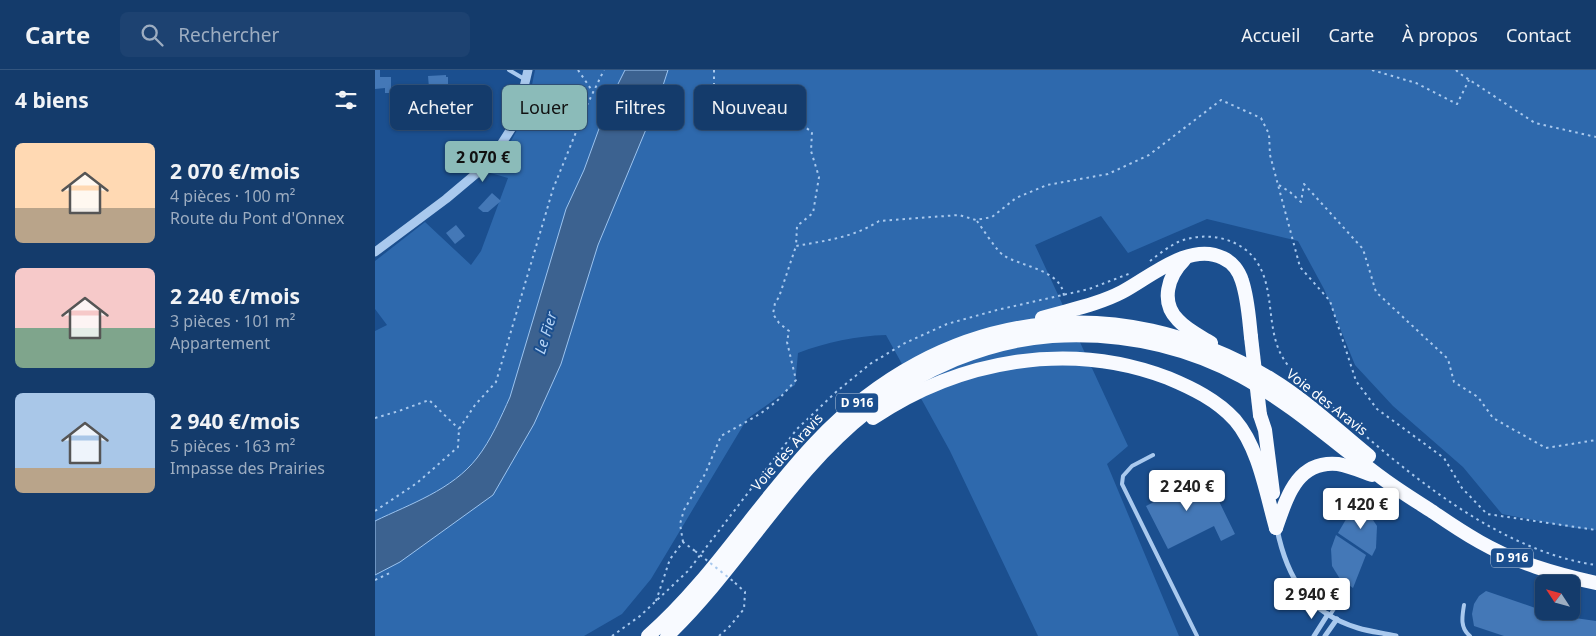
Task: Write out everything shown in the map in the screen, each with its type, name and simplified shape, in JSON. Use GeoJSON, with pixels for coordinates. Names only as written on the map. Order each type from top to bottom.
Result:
{"type":"FeatureCollection","features":[{"type":"Feature","properties":{"kind":"highway"},"geometry":{"type":"LineString","coordinates":[[998,332],[1105,300],[1159,270],[1189,257],[1202,254],[1217,256],[1229,262],[1237,270],[1244,288],[1260,415],[1265,430],[1276,528]]}},
{"type":"Feature","properties":{"kind":"highway"},"geometry":{"type":"LineString","coordinates":[[1189,257],[1174,272],[1169,284],[1168,301],[1173,314],[1190,330],[1254,370]]}},
{"type":"Feature","properties":{"kind":"highway","name":"Voie des Aravis"},"geometry":{"type":"LineString","coordinates":[[648,636],[677,608],[785,476],[816,441],[849,409],[878,386],[925,358],[949,347],[1029,325],[1091,323],[1120,326],[1148,330],[1213,350],[1254,370],[1297,396],[1435,514]]}},
{"type":"Feature","properties":{"kind":"highway","name":"Voie des Aravis"},"geometry":{"type":"LineString","coordinates":[[667,636],[713,587],[819,458],[867,411],[893,392],[938,367],[979,351],[1013,342],[1044,337],[1091,336],[1143,340],[1187,353],[1225,368],[1243,377],[1285,404],[1383,478],[1467,535],[1502,554],[1560,575],[1596,583]]}},
{"type":"Feature","properties":{"kind":"highway"},"geometry":{"type":"LineString","coordinates":[[819,458],[885,409],[934,384],[959,374],[1006,362],[1045,359],[1078,359],[1115,364],[1147,371],[1178,382],[1203,394],[1227,412],[1240,427],[1249,442],[1257,462],[1276,528]]}},
{"type":"Feature","properties":{"kind":"highway"},"geometry":{"type":"LineString","coordinates":[[1249,442],[1256,429],[1260,415]]}},
{"type":"Feature","properties":{"kind":"highway"},"geometry":{"type":"LineString","coordinates":[[1276,528],[1292,487],[1313,468],[1328,464],[1338,464],[1383,478]]}},
{"type":"Feature","properties":{"kind":"street"},"geometry":{"type":"LineString","coordinates":[[375,252],[446,199],[489,162],[516,121],[528,70]]}},
{"type":"Feature","properties":{"kind":"street"},"geometry":{"type":"LineString","coordinates":[[1276,528],[1283,557],[1295,582],[1307,596],[1329,615],[1337,619],[1359,628],[1396,636]]}},
{"type":"Feature","properties":{"kind":"street"},"geometry":{"type":"LineString","coordinates":[[1314,636],[1329,615]]}},
{"type":"Feature","properties":{"kind":"street"},"geometry":{"type":"LineString","coordinates":[[1325,636],[1337,619]]}},
{"type":"Feature","properties":{"kind":"lane"},"geometry":{"type":"LineString","coordinates":[[509,70],[526,80]]}},
{"type":"Feature","properties":{"kind":"lane"},"geometry":{"type":"LineString","coordinates":[[1153,455],[1132,466],[1123,476],[1122,484],[1197,636]]}},
{"type":"Feature","properties":{"kind":"lane"},"geometry":{"type":"LineString","coordinates":[[1329,615],[1343,595]]}},
{"type":"Feature","properties":{"kind":"lane"},"geometry":{"type":"LineString","coordinates":[[1464,605],[1463,624],[1464,629],[1470,636]]}},
{"type":"Feature","properties":{"kind":"path"},"geometry":{"type":"LineString","coordinates":[[579,70],[593,92]]}},
{"type":"Feature","properties":{"kind":"path"},"geometry":{"type":"LineString","coordinates":[[375,511],[417,484],[458,448],[459,429],[475,405],[496,382],[553,189],[604,70]]}},
{"type":"Feature","properties":{"kind":"path"},"geometry":{"type":"LineString","coordinates":[[714,70],[714,85],[732,107],[785,113],[812,132],[811,151],[819,177],[813,213],[797,226],[796,246],[779,297],[775,303],[773,314],[779,323],[789,331],[787,342],[796,380],[777,401],[760,414],[721,436],[705,474],[684,510],[680,524],[683,542],[745,592],[744,609],[719,636]]}},
{"type":"Feature","properties":{"kind":"path"},"geometry":{"type":"LineString","coordinates":[[1372,70],[1415,83],[1457,104],[1469,80]]}},
{"type":"Feature","properties":{"kind":"path"},"geometry":{"type":"LineString","coordinates":[[1456,70],[1535,123],[1596,136]]}},
{"type":"Feature","properties":{"kind":"path"},"geometry":{"type":"LineString","coordinates":[[796,246],[853,233],[868,228],[879,221],[959,215],[976,220],[992,217],[1016,198],[1047,185],[1108,174],[1149,155],[1221,100],[1261,118],[1269,134],[1270,155],[1300,267],[1330,301],[1356,381],[1377,409],[1444,458],[1462,488],[1487,514],[1596,530]]}},
{"type":"Feature","properties":{"kind":"path"},"geometry":{"type":"LineString","coordinates":[[1278,184],[1301,202],[1304,184],[1326,207],[1363,249],[1376,292],[1448,358],[1454,382],[1478,396],[1493,418],[1546,448],[1596,440]]}},
{"type":"Feature","properties":{"kind":"path"},"geometry":{"type":"LineString","coordinates":[[976,220],[1002,254],[1051,275],[1063,289],[1064,296]]}},
{"type":"Feature","properties":{"kind":"path"},"geometry":{"type":"LineString","coordinates":[[1144,264],[1179,242],[1199,237],[1220,238],[1241,246],[1256,260],[1264,273],[1277,341],[1283,360],[1314,390],[1387,455],[1436,492],[1468,512],[1527,545],[1581,563],[1596,565]]}},
{"type":"Feature","properties":{"kind":"path"},"geometry":{"type":"LineString","coordinates":[[613,636],[655,603],[688,571],[797,429],[836,392],[870,364],[905,343],[947,324],[997,310],[1064,296],[1112,282],[1133,272]]}},
{"type":"Feature","properties":{"kind":"path"},"geometry":{"type":"LineString","coordinates":[[375,418],[399,412],[429,400],[459,429]]}},
{"type":"Feature","properties":{"kind":"path"},"geometry":{"type":"LineString","coordinates":[[655,603],[670,559],[683,542]]}},
{"type":"Feature","properties":{"kind":"path"},"geometry":{"type":"LineString","coordinates":[[375,580],[392,572]]}},
{"type":"Feature","properties":{"kind":"shaded area"},"geometry":{"type":"Polygon","coordinates":[[[535,70],[1596,70],[1596,530],[1574,528],[1502,514],[1463,467],[1393,406],[1355,365],[1324,289],[1298,241],[1207,219],[1128,253],[1101,216],[1035,245],[1128,446],[1107,464],[1179,636],[1038,636],[950,451],[886,335],[842,340],[798,353],[795,385],[747,419],[651,579],[622,614],[584,636],[375,636],[375,331],[387,325],[375,309],[375,261],[425,222],[471,265],[481,251],[508,178],[487,172],[507,148],[517,130],[587,130],[587,85],[532,85],[535,70]]]}},
{"type":"Feature","properties":{"kind":"water"},"geometry":{"type":"Polygon","coordinates":[[[625,70],[668,70],[663,85],[618,85],[625,70]]]}},
{"type":"Feature","properties":{"kind":"water","name":"Le Fier"},"geometry":{"type":"Polygon","coordinates":[[[599,130],[646,130],[598,245],[561,364],[534,424],[493,495],[400,562],[375,575],[375,521],[443,488],[467,469],[487,444],[510,397],[566,209],[584,170],[599,130]]]}},
{"type":"Feature","properties":{"kind":"building"},"geometry":{"type":"Polygon","coordinates":[[[375,70],[380,70],[380,77],[391,77],[390,93],[385,93],[385,88],[375,89],[375,70]]]}},
{"type":"Feature","properties":{"kind":"building"},"geometry":{"type":"Polygon","coordinates":[[[446,75],[448,77],[448,84],[429,85],[428,76],[446,75]]]}},
{"type":"Feature","properties":{"kind":"building"},"geometry":{"type":"Polygon","coordinates":[[[492,193],[501,201],[488,212],[483,212],[478,208],[492,193]]]}},
{"type":"Feature","properties":{"kind":"building"},"geometry":{"type":"Polygon","coordinates":[[[456,225],[465,236],[455,244],[446,233],[456,225]]]}},
{"type":"Feature","properties":{"kind":"building"},"geometry":{"type":"Polygon","coordinates":[[[1164,472],[1169,482],[1186,473],[1199,497],[1213,489],[1235,534],[1221,541],[1214,526],[1168,549],[1146,506],[1162,498],[1156,487],[1160,485],[1155,476],[1164,472]]]}},
{"type":"Feature","properties":{"kind":"building"},"geometry":{"type":"Polygon","coordinates":[[[1355,504],[1365,508],[1377,526],[1376,548],[1372,556],[1338,533],[1355,504]]]}},
{"type":"Feature","properties":{"kind":"building"},"geometry":{"type":"Polygon","coordinates":[[[1336,535],[1366,555],[1353,588],[1340,579],[1332,566],[1331,549],[1336,535]]]}},
{"type":"Feature","properties":{"kind":"building"},"geometry":{"type":"Polygon","coordinates":[[[1486,591],[1535,608],[1535,620],[1580,619],[1596,621],[1596,636],[1504,636],[1474,626],[1472,614],[1474,604],[1479,596],[1486,591]]]}}]}
